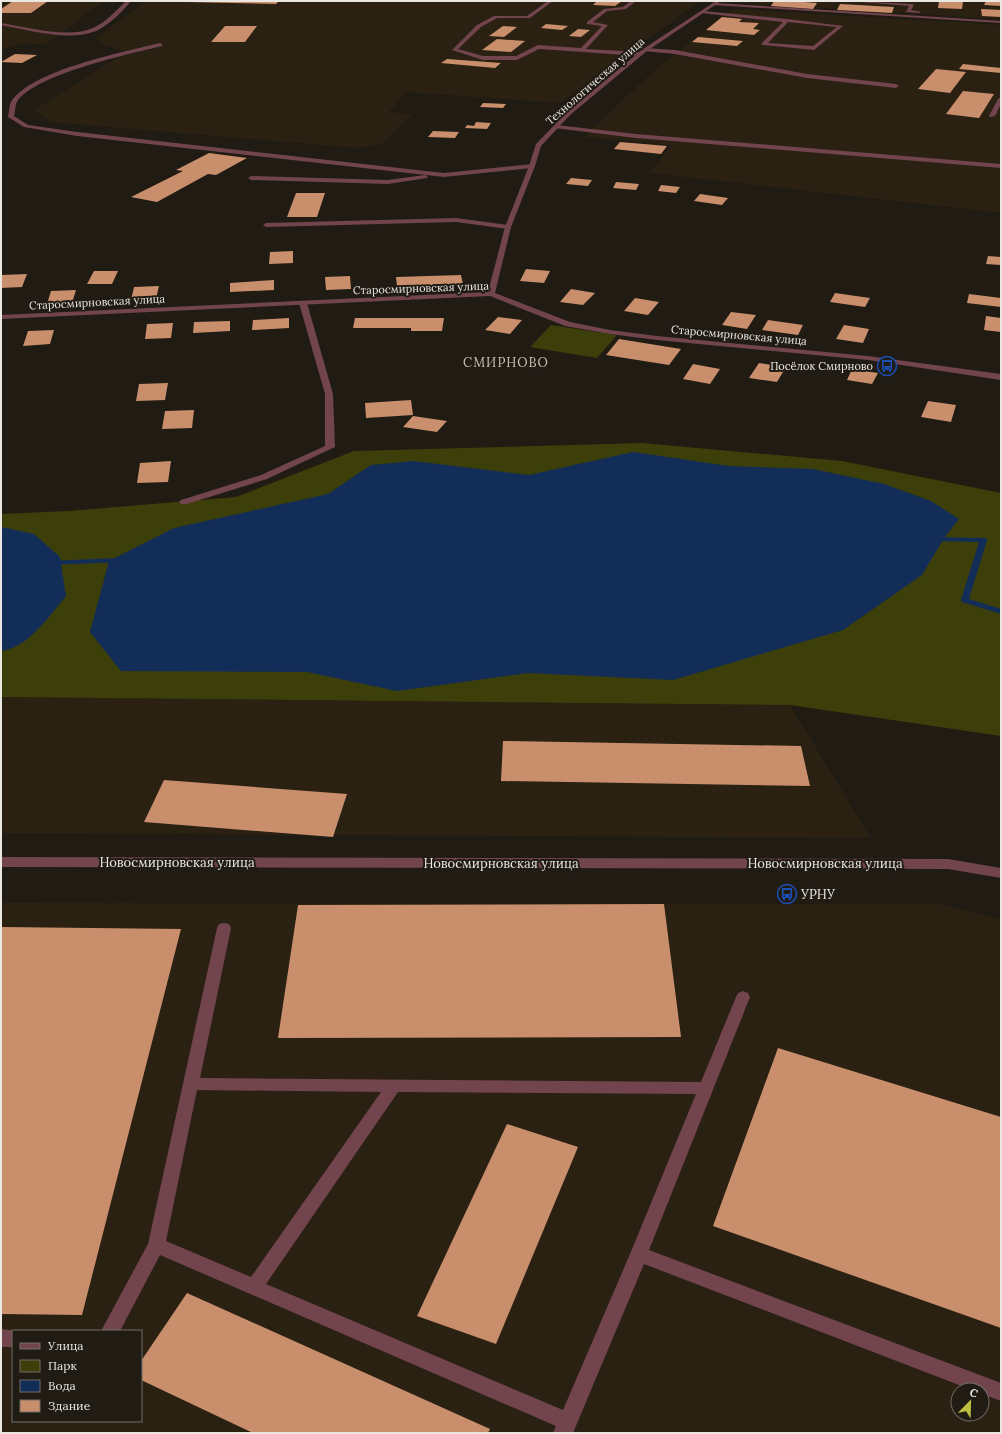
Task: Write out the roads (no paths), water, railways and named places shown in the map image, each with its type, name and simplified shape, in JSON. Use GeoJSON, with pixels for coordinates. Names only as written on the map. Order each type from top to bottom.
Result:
{"type":"FeatureCollection","features":[{"type":"Feature","properties":{"kind":"street"},"geometry":{"type":"LineString","coordinates":[[1,24],[75,33],[92,30],[105,23],[129,1]]}},
{"type":"Feature","properties":{"kind":"street"},"geometry":{"type":"LineString","coordinates":[[551,1],[528,17],[496,17],[479,26],[454,50],[483,58],[517,58],[540,45],[582,50],[640,54]]}},
{"type":"Feature","properties":{"kind":"street"},"geometry":{"type":"LineString","coordinates":[[582,50],[606,25],[589,24],[606,10],[624,8],[634,1]]}},
{"type":"Feature","properties":{"kind":"street"},"geometry":{"type":"LineString","coordinates":[[852,1],[912,5],[908,11],[946,14]]}},
{"type":"Feature","properties":{"kind":"street"},"geometry":{"type":"LineString","coordinates":[[717,2],[1001,22]]}},
{"type":"Feature","properties":{"kind":"street","name":"Технологическая улица"},"geometry":{"type":"LineString","coordinates":[[491,294],[508,227],[532,166],[538,146],[568,114],[640,54],[717,2]]}},
{"type":"Feature","properties":{"kind":"street"},"geometry":{"type":"LineString","coordinates":[[703,12],[787,20],[841,26],[814,48],[764,44],[787,20]]}},
{"type":"Feature","properties":{"kind":"street"},"geometry":{"type":"LineString","coordinates":[[160,46],[91,61],[39,82],[14,99],[9,110],[11,117],[26,126],[77,134],[444,175]]}},
{"type":"Feature","properties":{"kind":"street"},"geometry":{"type":"LineString","coordinates":[[646,50],[675,52],[807,76],[896,86]]}},
{"type":"Feature","properties":{"kind":"street"},"geometry":{"type":"LineString","coordinates":[[992,116],[1001,100]]}},
{"type":"Feature","properties":{"kind":"street"},"geometry":{"type":"LineString","coordinates":[[556,127],[636,136],[861,156],[913,158],[1001,166]]}},
{"type":"Feature","properties":{"kind":"street"},"geometry":{"type":"LineString","coordinates":[[251,178],[388,182],[532,166]]}},
{"type":"Feature","properties":{"kind":"street"},"geometry":{"type":"LineString","coordinates":[[266,225],[456,220],[508,227]]}},
{"type":"Feature","properties":{"kind":"street","name":"Старосмирновская улица"},"geometry":{"type":"LineString","coordinates":[[1,317],[491,294],[568,324],[610,332],[657,338],[868,358],[1001,376]]}},
{"type":"Feature","properties":{"kind":"street"},"geometry":{"type":"LineString","coordinates":[[184,502],[264,477],[330,447],[329,394],[303,303]]}},
{"type":"Feature","properties":{"kind":"street","name":"Новосмирновская улица"},"geometry":{"type":"LineString","coordinates":[[1,862],[948,864],[1001,873]]}},
{"type":"Feature","properties":{"kind":"street"},"geometry":{"type":"LineString","coordinates":[[111,1330],[156,1245],[224,928]]}},
{"type":"Feature","properties":{"kind":"street"},"geometry":{"type":"LineString","coordinates":[[156,1245],[254,1287],[566,1427],[639,1254],[743,997]]}},
{"type":"Feature","properties":{"kind":"street"},"geometry":{"type":"LineString","coordinates":[[190,1084],[706,1088]]}},
{"type":"Feature","properties":{"kind":"street"},"geometry":{"type":"LineString","coordinates":[[254,1287],[394,1085]]}},
{"type":"Feature","properties":{"kind":"street"},"geometry":{"type":"LineString","coordinates":[[639,1254],[1001,1392]]}},
{"type":"Feature","properties":{"kind":"street"},"geometry":{"type":"LineString","coordinates":[[1,1338],[12,1338]]}},
{"type":"Feature","properties":{"kind":"water"},"geometry":{"type":"Polygon","coordinates":[[[633,452],[729,466],[813,469],[884,484],[931,501],[959,519],[944,538],[922,575],[843,630],[673,680],[528,673],[397,691],[307,672],[121,671],[90,632],[109,561],[174,528],[328,494],[371,465],[414,461],[529,475],[633,452]]]}},
{"type":"Feature","properties":{"kind":"water"},"geometry":{"type":"Polygon","coordinates":[[[1,527],[34,534],[60,557],[66,596],[29,638],[11,649],[1,651],[1,527]]]}},
{"type":"Feature","properties":{"kind":"waterway"},"geometry":{"type":"LineString","coordinates":[[932,539],[983,540],[965,600],[1001,612]]}},
{"type":"Feature","properties":{"kind":"waterway"},"geometry":{"type":"LineString","coordinates":[[48,563],[119,560]]}},
{"type":"Feature","properties":{"kind":"place","name":"Посёлок Смирново"},"geometry":{"type":"Point","coordinates":[887,366]}},
{"type":"Feature","properties":{"kind":"place","name":"УРНУ"},"geometry":{"type":"Point","coordinates":[787,894]}},
{"type":"Feature","properties":{"kind":"district","name":"СМИРНОВО"},"geometry":{"type":"Point","coordinates":[506,362]}}]}
